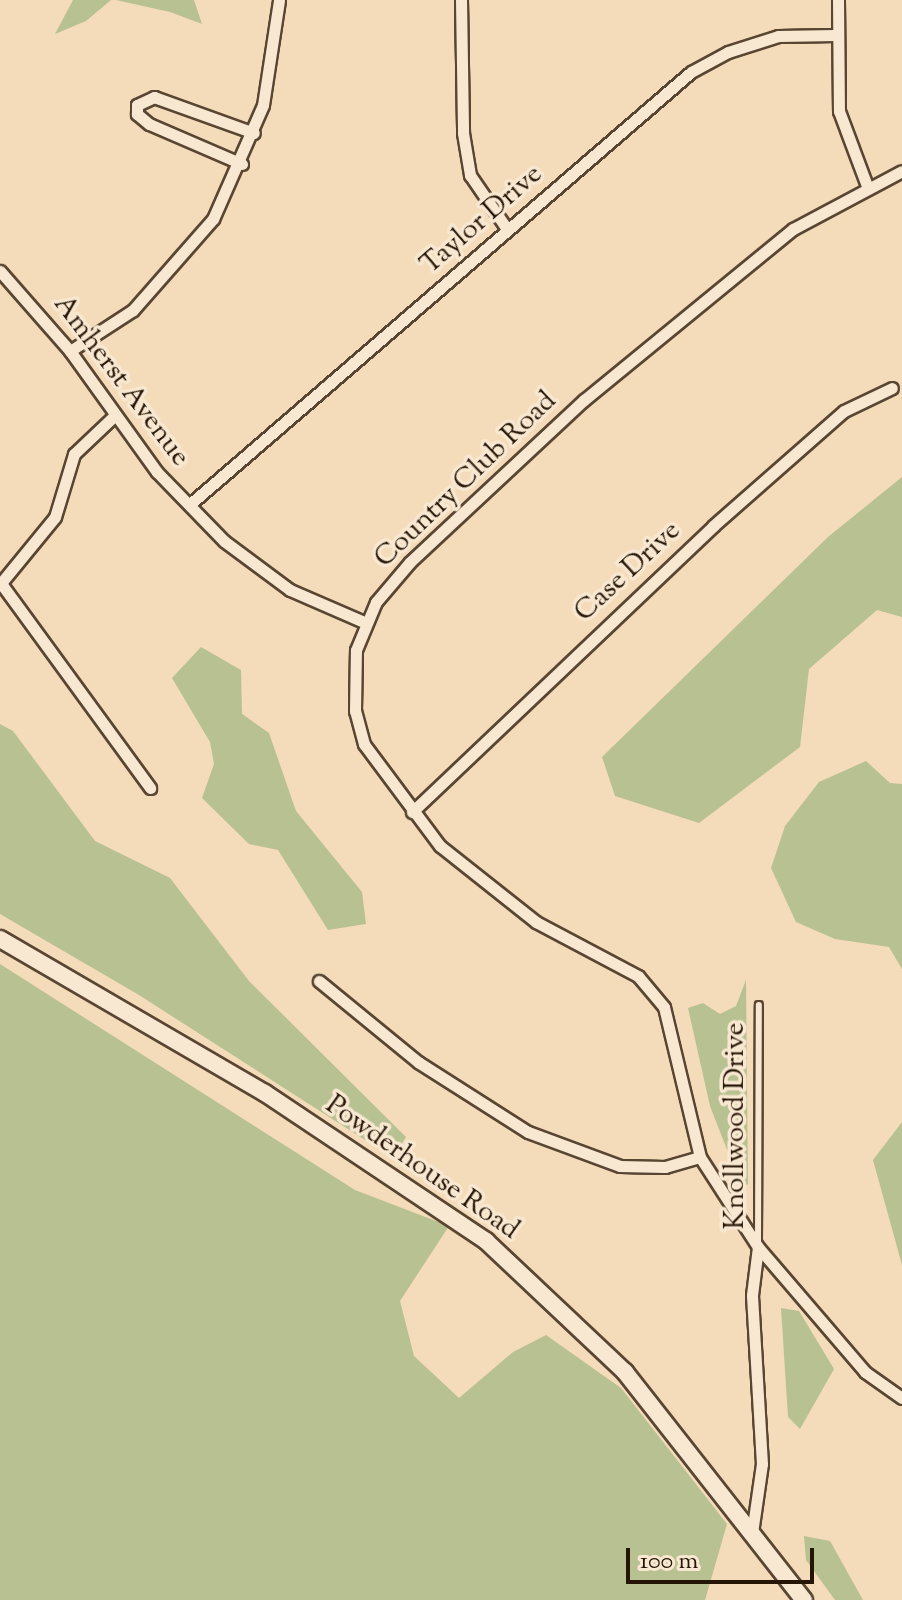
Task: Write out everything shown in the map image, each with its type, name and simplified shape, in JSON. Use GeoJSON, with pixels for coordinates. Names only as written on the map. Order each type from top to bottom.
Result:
{"type":"FeatureCollection","features":[{"type":"Feature","properties":{"kind":"street"},"geometry":{"type":"LineString","coordinates":[[70,351],[122,318],[168,277],[213,219],[242,164],[254,133],[279,0]]}},
{"type":"Feature","properties":{"kind":"street"},"geometry":{"type":"LineString","coordinates":[[461,0],[463,133],[470,175],[507,229]]}},
{"type":"Feature","properties":{"kind":"street"},"geometry":{"type":"LineString","coordinates":[[838,0],[839,111],[867,186]]}},
{"type":"Feature","properties":{"kind":"street","name":"Taylor Drive"},"geometry":{"type":"LineString","coordinates":[[189,505],[507,229],[713,58],[778,36],[836,35]]}},
{"type":"Feature","properties":{"kind":"street"},"geometry":{"type":"LineString","coordinates":[[242,164],[149,124],[137,114],[137,105],[154,97],[254,133]]}},
{"type":"Feature","properties":{"kind":"street","name":"Country Club Road"},"geometry":{"type":"LineString","coordinates":[[902,171],[867,186],[793,229],[725,280],[584,400],[410,562],[364,622],[353,683],[358,722],[379,769],[412,812],[504,900],[649,985],[669,1022],[700,1157],[758,1247],[865,1372],[902,1398]]}},
{"type":"Feature","properties":{"kind":"street","name":"Amherst Avenue"},"geometry":{"type":"LineString","coordinates":[[0,271],[70,351],[112,418],[189,505],[290,590],[364,622]]}},
{"type":"Feature","properties":{"kind":"street","name":"Case Drive"},"geometry":{"type":"LineString","coordinates":[[412,812],[713,526],[844,411],[897,388]]}},
{"type":"Feature","properties":{"kind":"street"},"geometry":{"type":"LineString","coordinates":[[112,418],[74,454],[55,517],[0,583],[150,788]]}},
{"type":"Feature","properties":{"kind":"street","name":"Powderhouse Road"},"geometry":{"type":"LineString","coordinates":[[0,939],[230,1071],[486,1241],[625,1372],[804,1600]]}},
{"type":"Feature","properties":{"kind":"street"},"geometry":{"type":"LineString","coordinates":[[319,981],[440,1078],[528,1132],[620,1166],[665,1167],[700,1157]]}},
{"type":"Feature","properties":{"kind":"street"},"geometry":{"type":"LineString","coordinates":[[752,1533],[762,1464],[752,1295],[758,1247]]}},
{"type":"Feature","properties":{"kind":"lane","name":"Knollwood Drive"},"geometry":{"type":"LineString","coordinates":[[758,1247],[759,1005]]}},
{"type":"Feature","properties":{"kind":"green space"},"geometry":{"type":"Polygon","coordinates":[[[73,0],[111,0],[86,21],[55,34],[73,0]]]}},
{"type":"Feature","properties":{"kind":"green space"},"geometry":{"type":"Polygon","coordinates":[[[116,0],[194,0],[202,24],[170,12],[116,0]]]}},
{"type":"Feature","properties":{"kind":"green space"},"geometry":{"type":"Polygon","coordinates":[[[902,477],[902,617],[877,610],[809,669],[800,747],[699,823],[615,796],[602,757],[828,537],[902,477]]]}},
{"type":"Feature","properties":{"kind":"green space"},"geometry":{"type":"Polygon","coordinates":[[[201,647],[241,670],[242,714],[269,733],[296,811],[362,892],[366,924],[328,930],[278,850],[249,844],[202,798],[214,764],[210,742],[172,678],[201,647]]]}},
{"type":"Feature","properties":{"kind":"green space"},"geometry":{"type":"Polygon","coordinates":[[[0,724],[13,731],[95,841],[170,878],[249,981],[406,1137],[393,1158],[139,995],[0,914],[0,724]]]}},
{"type":"Feature","properties":{"kind":"green space"},"geometry":{"type":"Polygon","coordinates":[[[866,761],[890,783],[902,784],[902,969],[889,947],[835,939],[796,922],[771,868],[785,826],[819,782],[866,761]]]}},
{"type":"Feature","properties":{"kind":"green space"},"geometry":{"type":"Polygon","coordinates":[[[0,964],[355,1190],[449,1226],[400,1301],[414,1356],[459,1398],[513,1352],[546,1335],[621,1388],[727,1524],[705,1600],[0,1600],[0,964]]]}},
{"type":"Feature","properties":{"kind":"green space"},"geometry":{"type":"Polygon","coordinates":[[[746,980],[748,1184],[742,1188],[710,1106],[688,1008],[703,1003],[720,1014],[736,1006],[746,980]]]}},
{"type":"Feature","properties":{"kind":"green space"},"geometry":{"type":"Polygon","coordinates":[[[902,1122],[902,1265],[873,1160],[902,1122]]]}},
{"type":"Feature","properties":{"kind":"green space"},"geometry":{"type":"Polygon","coordinates":[[[781,1308],[799,1311],[834,1369],[800,1429],[788,1417],[781,1308]]]}},
{"type":"Feature","properties":{"kind":"green space"},"geometry":{"type":"Polygon","coordinates":[[[804,1536],[830,1541],[863,1600],[835,1600],[806,1560],[804,1536]]]}}]}
